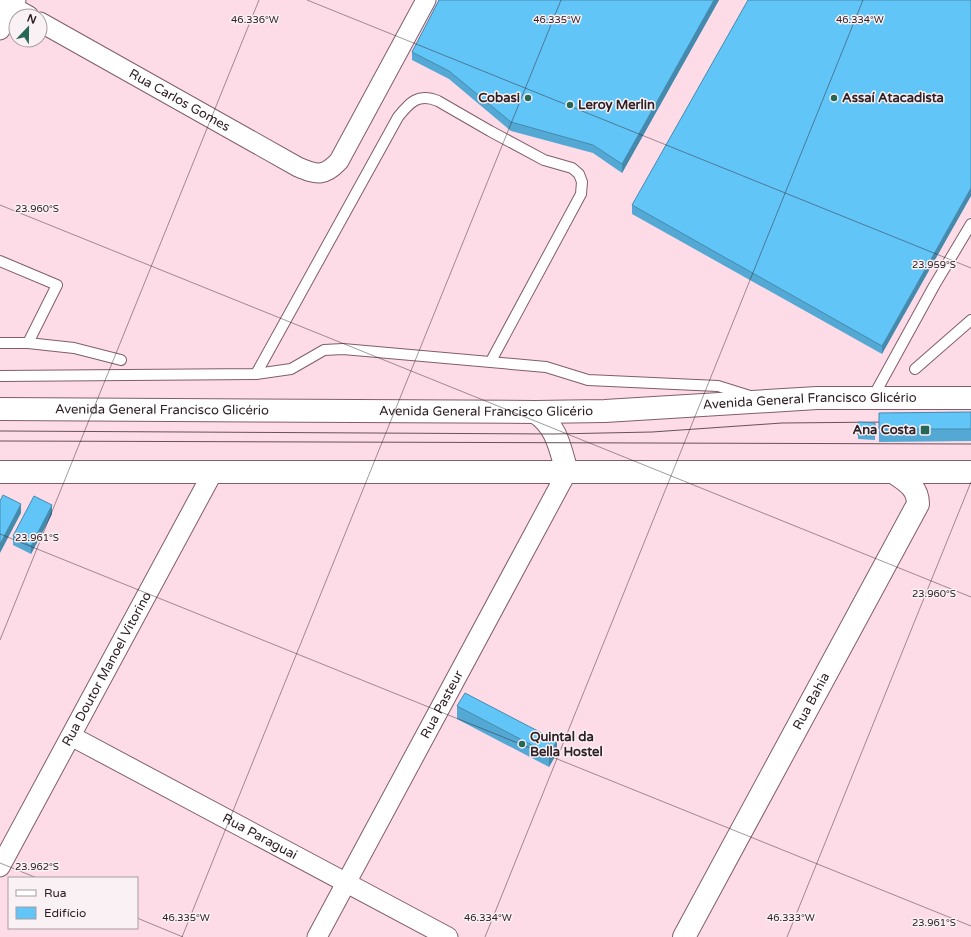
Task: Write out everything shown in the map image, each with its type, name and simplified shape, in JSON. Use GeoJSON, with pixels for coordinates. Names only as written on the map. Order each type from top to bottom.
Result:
{"type":"FeatureCollection","features":[{"type":"Feature","properties":{"kind":"main road","name":"Avenida General Francisco Glicério"},"geometry":{"type":"LineString","coordinates":[[0,409],[535,412],[614,410],[763,400],[873,397],[971,398]]}},
{"type":"Feature","properties":{"kind":"main road"},"geometry":{"type":"LineString","coordinates":[[535,412],[550,424],[567,472]]}},
{"type":"Feature","properties":{"kind":"main road"},"geometry":{"type":"LineString","coordinates":[[0,472],[971,472]]}},
{"type":"Feature","properties":{"kind":"main road","name":"Rua Bahia"},"geometry":{"type":"LineString","coordinates":[[684,937],[918,504],[917,492],[913,487],[893,472]]}},
{"type":"Feature","properties":{"kind":"street","name":"Rua Carlos Gomes"},"geometry":{"type":"LineString","coordinates":[[48,27],[298,168],[320,174],[331,169],[339,161],[426,0]]}},
{"type":"Feature","properties":{"kind":"street"},"geometry":{"type":"LineString","coordinates":[[0,30],[15,6]]}},
{"type":"Feature","properties":{"kind":"street","name":"Rua Doutor Manoel Vitorino"},"geometry":{"type":"LineString","coordinates":[[0,867],[213,472]]}},
{"type":"Feature","properties":{"kind":"street","name":"Rua Pasteur"},"geometry":{"type":"LineString","coordinates":[[317,937],[567,472]]}},
{"type":"Feature","properties":{"kind":"street","name":"Rua Paraguai"},"geometry":{"type":"LineString","coordinates":[[71,736],[448,937]]}},
{"type":"Feature","properties":{"kind":"lane"},"geometry":{"type":"LineString","coordinates":[[256,374],[398,117],[409,104],[421,98],[430,97],[544,160],[572,168],[579,174],[582,182],[581,194],[491,361]]}},
{"type":"Feature","properties":{"kind":"lane"},"geometry":{"type":"LineString","coordinates":[[873,397],[934,286],[971,224]]}},
{"type":"Feature","properties":{"kind":"lane"},"geometry":{"type":"LineString","coordinates":[[0,261],[58,285],[28,343]]}},
{"type":"Feature","properties":{"kind":"lane"},"geometry":{"type":"LineString","coordinates":[[914,368],[970,323]]}},
{"type":"Feature","properties":{"kind":"lane"},"geometry":{"type":"LineString","coordinates":[[0,343],[28,343],[74,348],[121,360]]}},
{"type":"Feature","properties":{"kind":"lane"},"geometry":{"type":"LineString","coordinates":[[0,376],[256,374],[290,369],[324,350],[343,349],[546,367],[588,380],[718,386],[763,400]]}},
{"type":"Feature","properties":{"kind":"building","name":"Leroy Merlin"},"geometry":{"type":"Polygon","coordinates":[[[439,0],[714,0],[622,164],[593,145],[511,122],[449,71],[412,52],[439,0]]]}},
{"type":"Feature","properties":{"kind":"building","name":"Assaí Atacadista"},"geometry":{"type":"Polygon","coordinates":[[[748,0],[971,0],[971,188],[882,346],[632,205],[748,0]]]}},
{"type":"Feature","properties":{"kind":"building"},"geometry":{"type":"Polygon","coordinates":[[[971,412],[971,429],[879,429],[879,413],[971,412]]]}},
{"type":"Feature","properties":{"kind":"building"},"geometry":{"type":"Polygon","coordinates":[[[858,422],[875,423],[875,436],[858,435],[858,422]]]}},
{"type":"Feature","properties":{"kind":"building"},"geometry":{"type":"Polygon","coordinates":[[[3,495],[21,504],[0,544],[0,501],[3,495]]]}},
{"type":"Feature","properties":{"kind":"building"},"geometry":{"type":"Polygon","coordinates":[[[34,496],[52,505],[31,546],[13,536],[34,496]]]}},
{"type":"Feature","properties":{"kind":"building"},"geometry":{"type":"Polygon","coordinates":[[[465,693],[557,741],[549,754],[457,706],[465,693]]]}},
{"type":"Feature","properties":{"kind":"tram line"},"geometry":{"type":"LineString","coordinates":[[0,431],[554,434],[652,432],[782,423],[889,422]]}},
{"type":"Feature","properties":{"kind":"tram line"},"geometry":{"type":"LineString","coordinates":[[0,441],[971,444]]}},
{"type":"Feature","properties":{"kind":"place","name":"Cobasi"},"geometry":{"type":"Point","coordinates":[528,98]}},
{"type":"Feature","properties":{"kind":"place","name":"Assaí Atacadista"},"geometry":{"type":"Point","coordinates":[834,98]}},
{"type":"Feature","properties":{"kind":"place","name":"Leroy Merlin"},"geometry":{"type":"Point","coordinates":[570,105]}},
{"type":"Feature","properties":{"kind":"place","name":"Ana Costa"},"geometry":{"type":"Point","coordinates":[925,430]}},
{"type":"Feature","properties":{"kind":"place","name":"Quintal da Bella Hostel"},"geometry":{"type":"Point","coordinates":[522,744]}}]}
